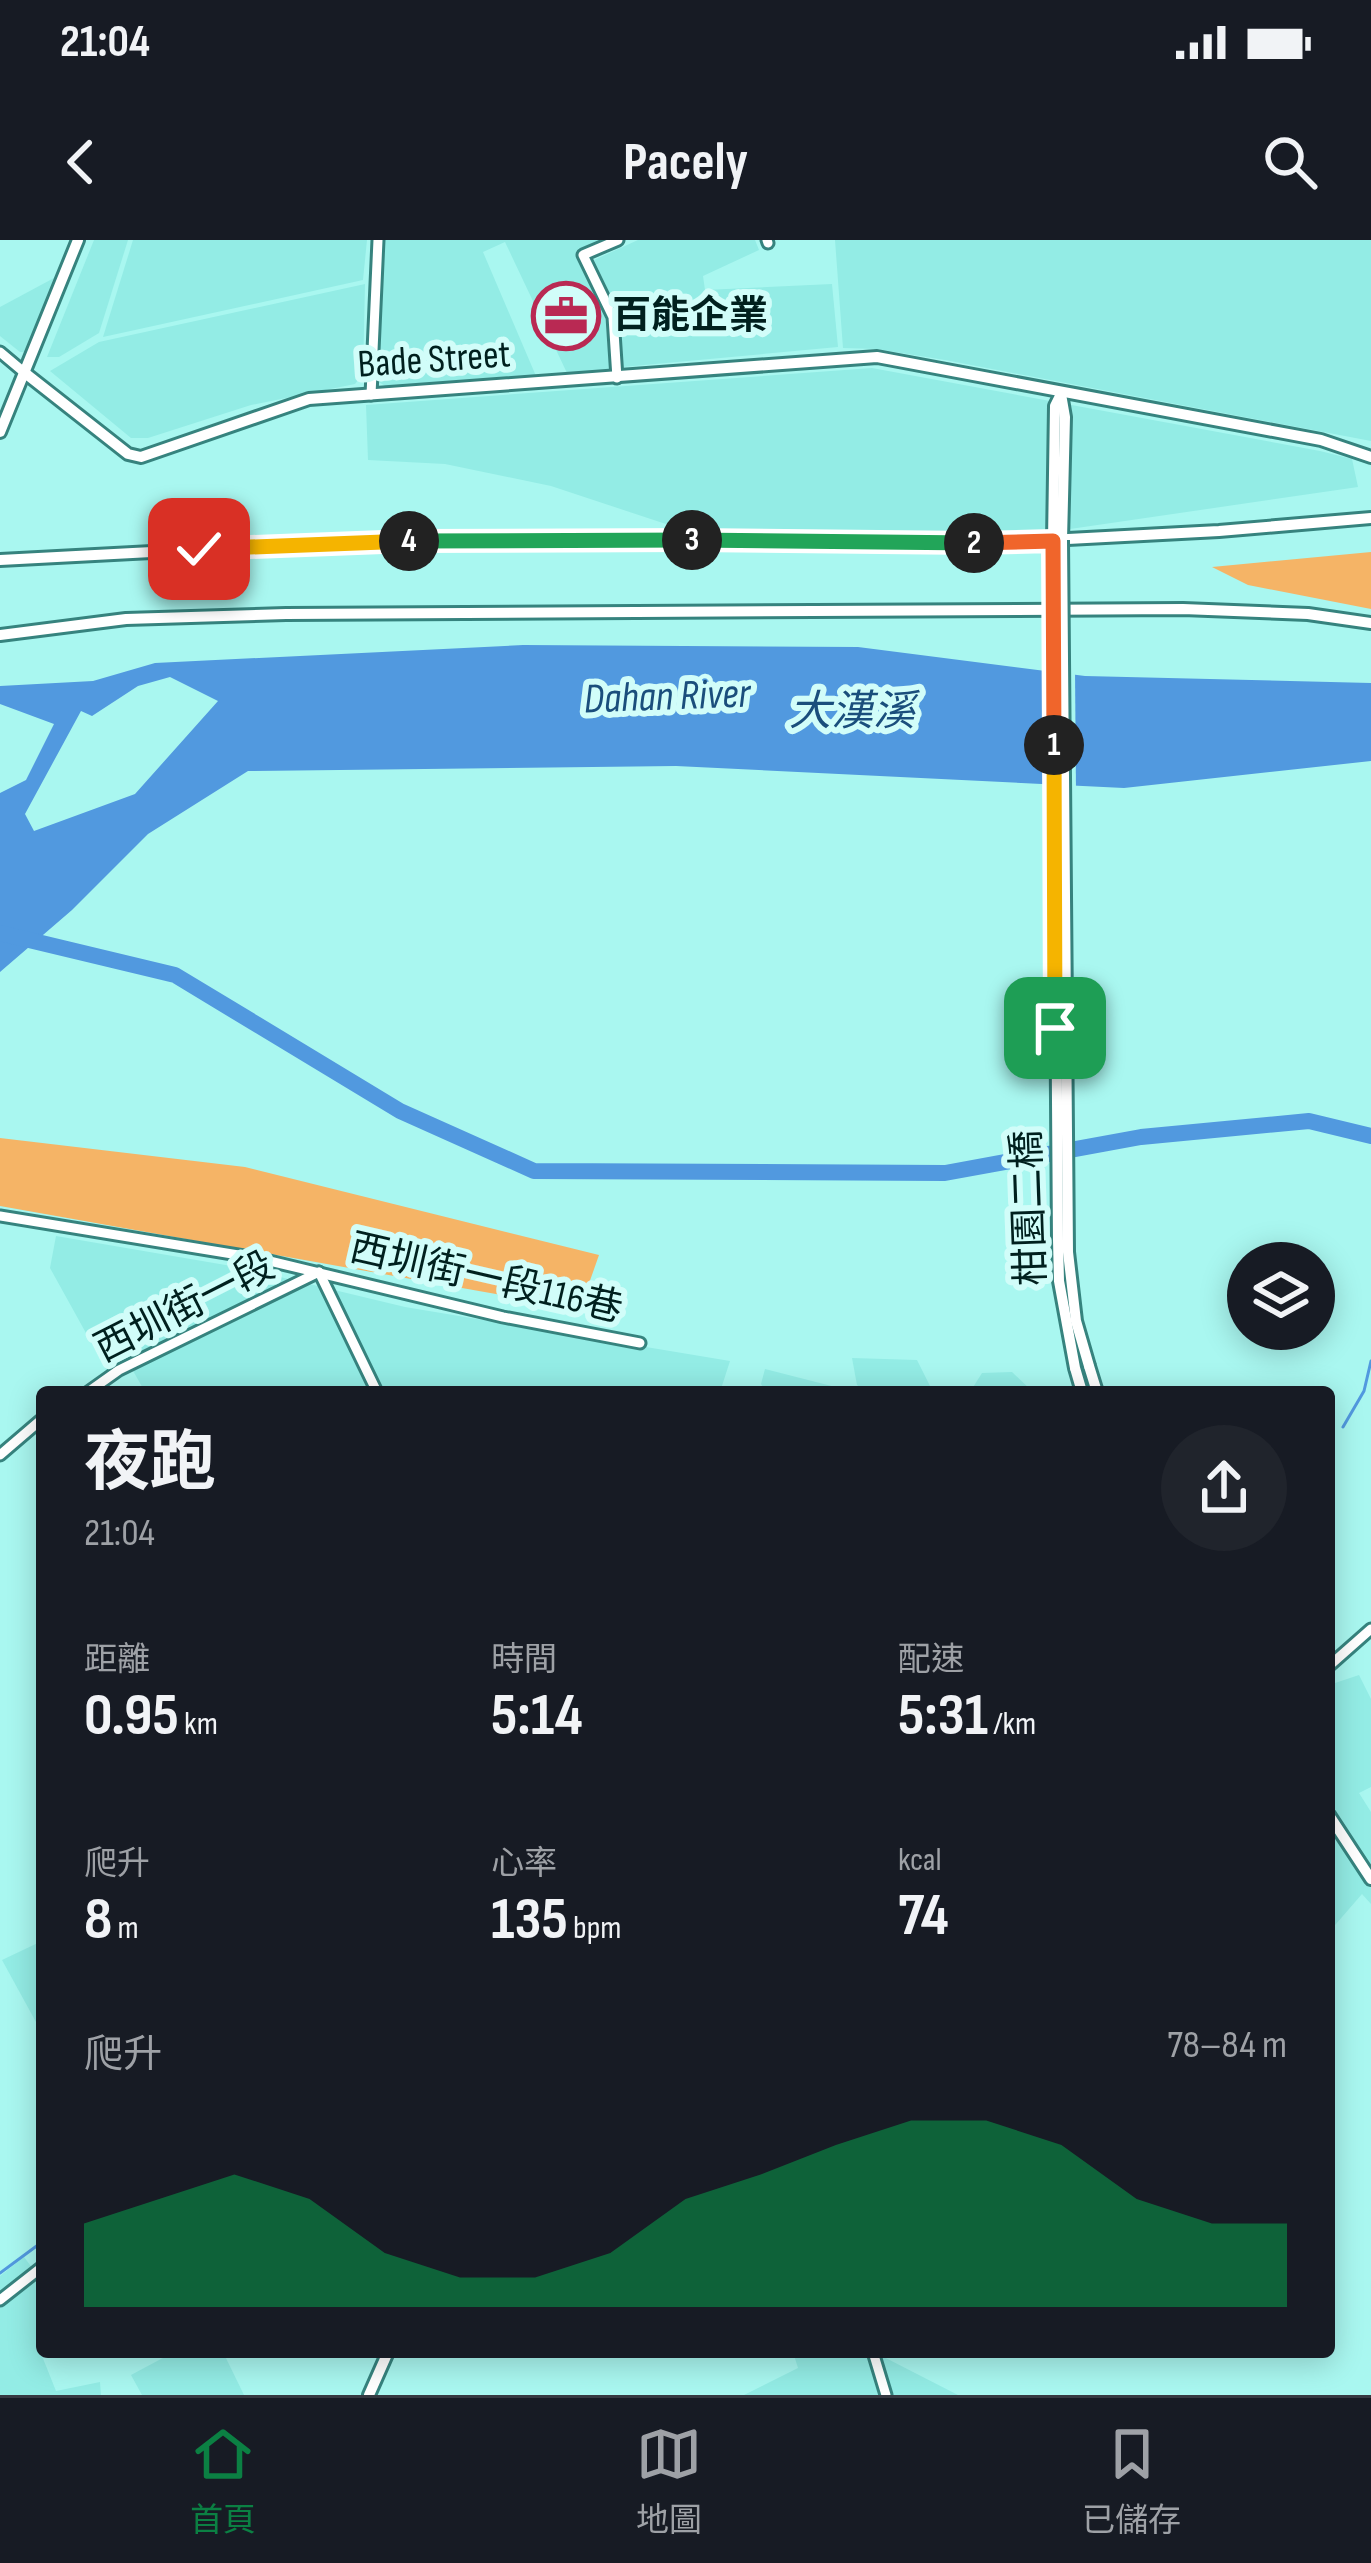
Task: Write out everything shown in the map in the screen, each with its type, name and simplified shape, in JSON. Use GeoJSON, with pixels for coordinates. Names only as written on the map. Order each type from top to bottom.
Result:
{"type":"FeatureCollection","features":[{"type":"Feature","properties":{"kind":"street"},"geometry":{"type":"LineString","coordinates":[[0,432],[78,240]]}},
{"type":"Feature","properties":{"kind":"street"},"geometry":{"type":"LineString","coordinates":[[371,395],[378,240]]}},
{"type":"Feature","properties":{"kind":"street"},"geometry":{"type":"LineString","coordinates":[[617,378],[613,317],[583,255],[618,240]]}},
{"type":"Feature","properties":{"kind":"street"},"geometry":{"type":"LineString","coordinates":[[0,352],[25,373]]}},
{"type":"Feature","properties":{"kind":"street","name":"Bade Street"},"geometry":{"type":"LineString","coordinates":[[25,373],[128,454],[141,457],[295,402],[877,357],[1321,440],[1371,457]]}},
{"type":"Feature","properties":{"kind":"street"},"geometry":{"type":"LineString","coordinates":[[1057,540],[1055,406],[1061,394]]}},
{"type":"Feature","properties":{"kind":"street"},"geometry":{"type":"LineString","coordinates":[[0,560],[512,538],[1057,540],[1371,518]]}},
{"type":"Feature","properties":{"kind":"street","name":"柑園二橋"},"geometry":{"type":"LineString","coordinates":[[1057,540],[1068,1252],[1076,1321],[1095,1386]]}},
{"type":"Feature","properties":{"kind":"street","name":"柑園二橋"},"geometry":{"type":"LineString","coordinates":[[1057,540],[1059,1281],[1080,1386]]}},
{"type":"Feature","properties":{"kind":"street"},"geometry":{"type":"LineString","coordinates":[[0,634],[126,619],[286,614],[1183,609],[1308,614],[1371,623]]}},
{"type":"Feature","properties":{"kind":"street","name":"西圳街一段116巷"},"geometry":{"type":"LineString","coordinates":[[0,1216],[257,1258],[502,1317],[640,1343]]}},
{"type":"Feature","properties":{"kind":"street","name":"西圳街一段"},"geometry":{"type":"LineString","coordinates":[[96,1386],[118,1370],[320,1272],[373,1386]]}},
{"type":"Feature","properties":{"kind":"street"},"geometry":{"type":"LineString","coordinates":[[0,1455],[36,1424]]}},
{"type":"Feature","properties":{"kind":"street"},"geometry":{"type":"LineString","coordinates":[[1335,1661],[1371,1629]]}},
{"type":"Feature","properties":{"kind":"street"},"geometry":{"type":"LineString","coordinates":[[1335,1824],[1371,1879]]}},
{"type":"Feature","properties":{"kind":"street"},"geometry":{"type":"LineString","coordinates":[[0,2300],[36,2272]]}},
{"type":"Feature","properties":{"kind":"street"},"geometry":{"type":"LineString","coordinates":[[369,2395],[385,2358]]}},
{"type":"Feature","properties":{"kind":"street"},"geometry":{"type":"LineString","coordinates":[[875,2358],[886,2395]]}},
{"type":"Feature","properties":{"kind":"shaded area"},"geometry":{"type":"Polygon","coordinates":[[[94,240],[128,240],[99,333],[59,357],[47,357],[94,240]]]}},
{"type":"Feature","properties":{"kind":"shaded area"},"geometry":{"type":"Polygon","coordinates":[[[133,240],[367,240],[363,280],[103,337],[133,240]]]}},
{"type":"Feature","properties":{"kind":"shaded area"},"geometry":{"type":"Polygon","coordinates":[[[385,240],[601,240],[577,253],[605,313],[610,370],[567,373],[505,242],[483,252],[536,376],[387,387],[377,381],[385,240]]]}},
{"type":"Feature","properties":{"kind":"shaded area"},"geometry":{"type":"Polygon","coordinates":[[[638,240],[755,240],[759,250],[703,276],[705,290],[832,284],[838,347],[623,367],[618,311],[594,260],[638,240]]]}},
{"type":"Feature","properties":{"kind":"shaded area"},"geometry":{"type":"Polygon","coordinates":[[[835,240],[1371,240],[1371,441],[945,360],[843,348],[835,240]]]}},
{"type":"Feature","properties":{"kind":"shaded area"},"geometry":{"type":"Polygon","coordinates":[[[54,278],[29,352],[20,352],[0,336],[0,307],[54,278]]]}},
{"type":"Feature","properties":{"kind":"shaded area"},"geometry":{"type":"Polygon","coordinates":[[[365,284],[363,374],[355,384],[251,405],[148,438],[131,438],[50,371],[99,342],[365,284]]]}},
{"type":"Feature","properties":{"kind":"shaded area"},"geometry":{"type":"Polygon","coordinates":[[[872,368],[1320,451],[1352,459],[1358,487],[1022,536],[690,532],[551,486],[445,464],[368,460],[366,405],[872,368]]]}},
{"type":"Feature","properties":{"kind":"shaded area"},"geometry":{"type":"Polygon","coordinates":[[[1371,552],[1371,609],[1248,585],[1212,567],[1371,552]]]}},
{"type":"Feature","properties":{"kind":"shaded area"},"geometry":{"type":"Polygon","coordinates":[[[0,1138],[245,1167],[599,1255],[580,1309],[0,1206],[0,1138]]]}},
{"type":"Feature","properties":{"kind":"shaded area"},"geometry":{"type":"Polygon","coordinates":[[[56,1236],[243,1268],[405,1307],[730,1361],[722,1386],[142,1386],[127,1360],[107,1371],[50,1268],[56,1236]]]}},
{"type":"Feature","properties":{"kind":"shaded area"},"geometry":{"type":"Polygon","coordinates":[[[852,1358],[917,1360],[930,1386],[858,1386],[852,1358]]]}},
{"type":"Feature","properties":{"kind":"shaded area"},"geometry":{"type":"Polygon","coordinates":[[[765,1369],[832,1386],[762,1386],[765,1369]]]}},
{"type":"Feature","properties":{"kind":"shaded area"},"geometry":{"type":"Polygon","coordinates":[[[1012,1372],[1027,1386],[974,1386],[982,1373],[1012,1372]]]}},
{"type":"Feature","properties":{"kind":"shaded area"},"geometry":{"type":"Polygon","coordinates":[[[1359,1675],[1371,1699],[1371,1787],[1359,1793],[1371,1812],[1371,1904],[1362,1894],[1335,1925],[1335,1683],[1359,1675]]]}},
{"type":"Feature","properties":{"kind":"shaded area"},"geometry":{"type":"Polygon","coordinates":[[[36,1944],[36,2022],[2,1960],[36,1944]]]}},
{"type":"Feature","properties":{"kind":"shaded area"},"geometry":{"type":"Polygon","coordinates":[[[24,2257],[36,2273],[36,2358],[43,2358],[56,2391],[100,2382],[101,2395],[0,2395],[0,2276],[24,2257]]]}},
{"type":"Feature","properties":{"kind":"shaded area"},"geometry":{"type":"Polygon","coordinates":[[[163,2358],[226,2358],[244,2395],[142,2395],[131,2375],[163,2358]]]}},
{"type":"Feature","properties":{"kind":"shaded area"},"geometry":{"type":"Polygon","coordinates":[[[795,2358],[886,2358],[958,2395],[744,2395],[798,2368],[795,2358]]]}},
{"type":"Feature","properties":{"kind":"water","name":"大漢溪"},"geometry":{"type":"Polygon","coordinates":[[[523,645],[858,647],[1085,676],[1371,683],[1371,761],[1124,788],[676,766],[248,771],[148,834],[72,910],[0,972],[0,793],[26,780],[54,724],[0,704],[0,686],[93,681],[155,663],[523,645]],[[170,677],[138,686],[92,716],[81,711],[25,814],[34,831],[135,794],[218,701],[170,677]]]}},
{"type":"Feature","properties":{"kind":"pier"},"geometry":{"type":"Polygon","coordinates":[[[1043,664],[1075,669],[1076,792],[1043,790],[1043,664]]]}},
{"type":"Feature","properties":{"kind":"waterway"},"geometry":{"type":"LineString","coordinates":[[0,933],[175,975],[400,1111],[534,1171],[945,1173],[1141,1137],[1309,1121],[1371,1136]]}},
{"type":"Feature","properties":{"kind":"waterway"},"geometry":{"type":"LineString","coordinates":[[1343,1427],[1364,1391],[1371,1361]]}},
{"type":"Feature","properties":{"kind":"waterway"},"geometry":{"type":"LineString","coordinates":[[0,2273],[36,2246]]}},
{"type":"Feature","properties":{"kind":"place","name":"百能企業"},"geometry":{"type":"Point","coordinates":[566,316]}},
{"type":"Feature","properties":{"kind":"route"},"geometry":{"type":"LineString","coordinates":[[199,549],[512,538],[1053,541],[1055,1028]]}},
{"type":"Feature","properties":{"kind":"water label","name":"Dahan River"},"geometry":{"type":"Point","coordinates":[667,697]}}]}
